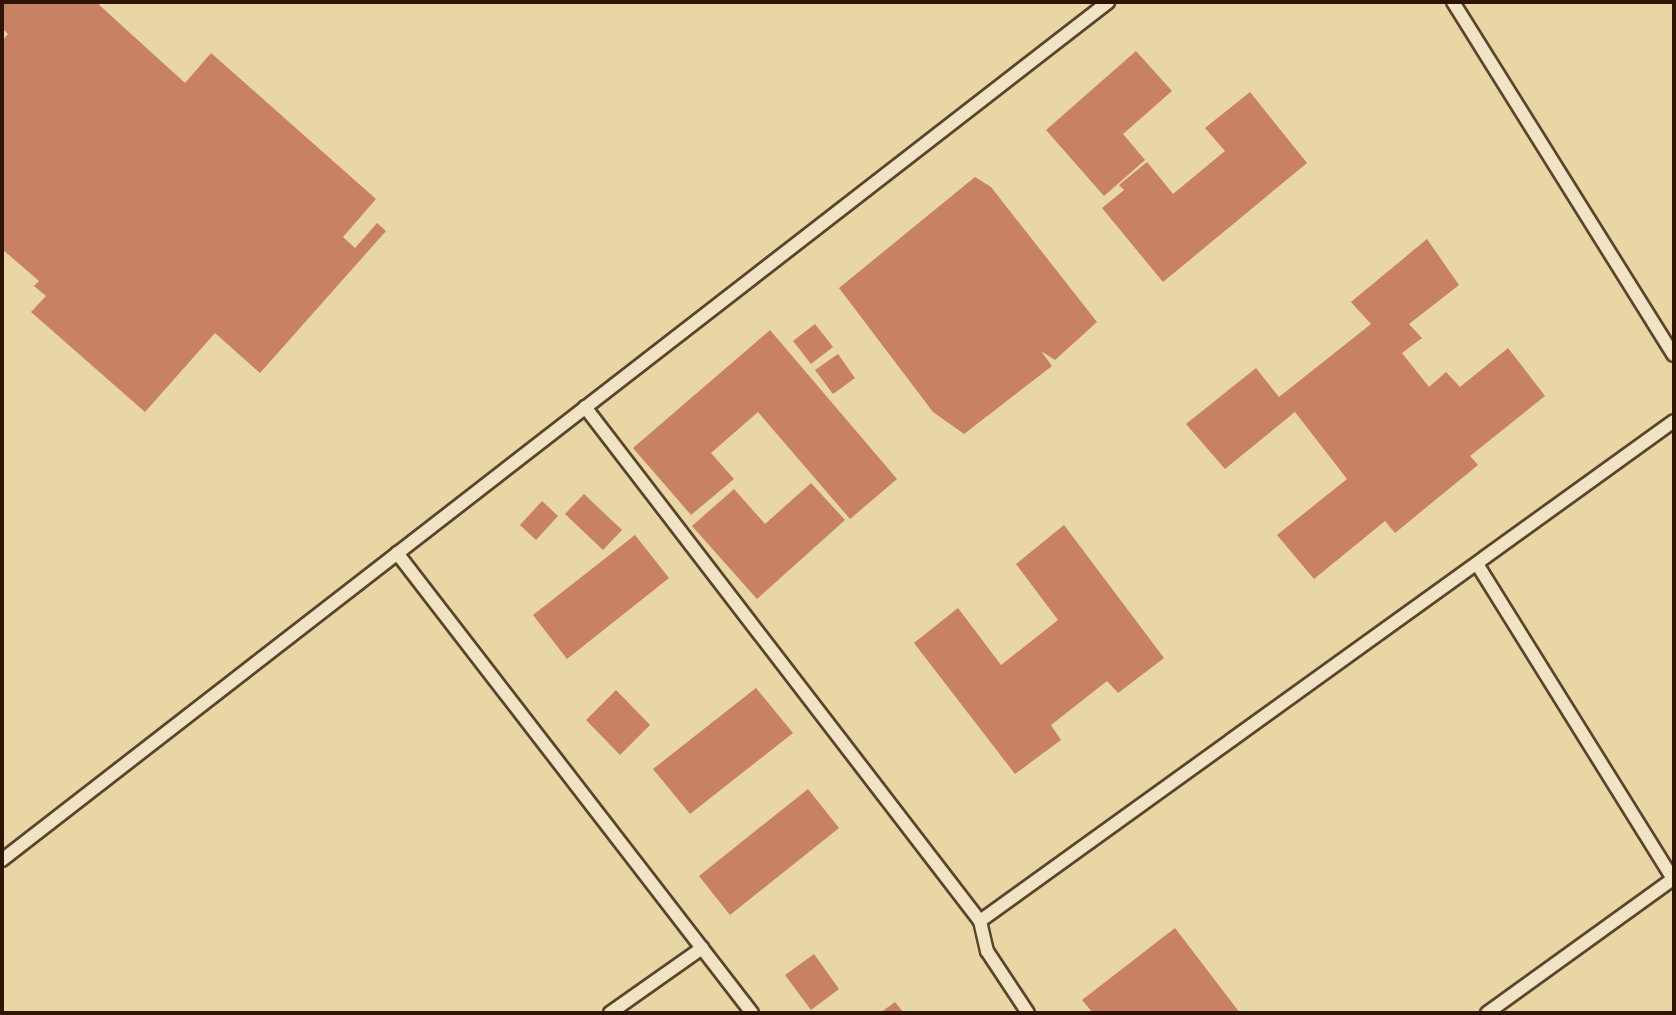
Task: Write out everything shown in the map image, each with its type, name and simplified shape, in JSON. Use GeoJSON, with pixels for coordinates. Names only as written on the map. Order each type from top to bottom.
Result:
{"type":"FeatureCollection","features":[{"type":"Feature","properties":{"kind":"lane"},"geometry":{"type":"LineString","coordinates":[[2,860],[1108,2]]}},
{"type":"Feature","properties":{"kind":"lane"},"geometry":{"type":"LineString","coordinates":[[1453,2],[1674,355]]}},
{"type":"Feature","properties":{"kind":"lane"},"geometry":{"type":"LineString","coordinates":[[585,407],[980,921],[987,951],[1028,1013]]}},
{"type":"Feature","properties":{"kind":"lane"},"geometry":{"type":"LineString","coordinates":[[980,921],[1674,421]]}},
{"type":"Feature","properties":{"kind":"lane"},"geometry":{"type":"LineString","coordinates":[[397,553],[752,1013]]}},
{"type":"Feature","properties":{"kind":"lane"},"geometry":{"type":"LineString","coordinates":[[1476,565],[1673,880],[1487,1013]]}},
{"type":"Feature","properties":{"kind":"lane"},"geometry":{"type":"LineString","coordinates":[[610,1013],[702,948]]}},
{"type":"Feature","properties":{"kind":"building"},"geometry":{"type":"Polygon","coordinates":[[[2,2],[96,2],[185,83],[211,53],[376,199],[343,237],[355,248],[377,223],[386,231],[260,373],[215,333],[145,412],[31,312],[46,296],[34,286],[39,281],[2,249],[2,41],[8,34],[2,28],[2,2]]]}},
{"type":"Feature","properties":{"kind":"building"},"geometry":{"type":"Polygon","coordinates":[[[1136,51],[1172,91],[1123,134],[1145,160],[1104,196],[1046,130],[1136,51]]]}},
{"type":"Feature","properties":{"kind":"building"},"geometry":{"type":"Polygon","coordinates":[[[1250,92],[1307,163],[1163,282],[1102,208],[1124,190],[1119,185],[1147,162],[1173,194],[1225,151],[1205,128],[1250,92]]]}},
{"type":"Feature","properties":{"kind":"building"},"geometry":{"type":"Polygon","coordinates":[[[975,177],[991,187],[1097,322],[1055,360],[1041,351],[1052,366],[964,434],[933,412],[839,288],[975,177]]]}},
{"type":"Feature","properties":{"kind":"building"},"geometry":{"type":"Polygon","coordinates":[[[1427,239],[1459,285],[1409,324],[1422,338],[1402,353],[1429,387],[1446,372],[1460,387],[1508,348],[1545,396],[1470,456],[1478,465],[1395,533],[1385,521],[1314,579],[1277,535],[1347,479],[1295,412],[1225,469],[1186,424],[1256,368],[1279,397],[1371,324],[1351,302],[1427,239]]]}},
{"type":"Feature","properties":{"kind":"building"},"geometry":{"type":"Polygon","coordinates":[[[815,324],[833,347],[811,364],[793,341],[815,324]]]}},
{"type":"Feature","properties":{"kind":"building"},"geometry":{"type":"Polygon","coordinates":[[[770,330],[897,479],[850,519],[758,412],[711,453],[734,479],[691,515],[633,448],[770,330]]]}},
{"type":"Feature","properties":{"kind":"building"},"geometry":{"type":"Polygon","coordinates":[[[838,354],[855,378],[833,394],[815,370],[838,354]]]}},
{"type":"Feature","properties":{"kind":"building"},"geometry":{"type":"Polygon","coordinates":[[[811,483],[845,520],[757,599],[692,526],[734,489],[765,524],[811,483]]]}},
{"type":"Feature","properties":{"kind":"building"},"geometry":{"type":"Polygon","coordinates":[[[584,494],[622,530],[603,550],[565,514],[584,494]]]}},
{"type":"Feature","properties":{"kind":"building"},"geometry":{"type":"Polygon","coordinates":[[[542,501],[558,516],[536,540],[520,525],[542,501]]]}},
{"type":"Feature","properties":{"kind":"building"},"geometry":{"type":"Polygon","coordinates":[[[1064,525],[1164,658],[1118,693],[1107,681],[1051,725],[1061,740],[1015,774],[914,643],[958,608],[1001,665],[1058,620],[1016,564],[1064,525]]]}},
{"type":"Feature","properties":{"kind":"building"},"geometry":{"type":"Polygon","coordinates":[[[635,535],[669,578],[567,659],[533,615],[635,535]]]}},
{"type":"Feature","properties":{"kind":"building"},"geometry":{"type":"Polygon","coordinates":[[[756,688],[793,733],[690,814],[653,769],[756,688]]]}},
{"type":"Feature","properties":{"kind":"building"},"geometry":{"type":"Polygon","coordinates":[[[616,690],[650,725],[620,755],[586,720],[616,690]]]}},
{"type":"Feature","properties":{"kind":"building"},"geometry":{"type":"Polygon","coordinates":[[[808,789],[839,828],[730,915],[699,876],[808,789]]]}},
{"type":"Feature","properties":{"kind":"building"},"geometry":{"type":"Polygon","coordinates":[[[1175,928],[1240,1013],[1093,1013],[1082,1000],[1175,928]]]}},
{"type":"Feature","properties":{"kind":"building"},"geometry":{"type":"Polygon","coordinates":[[[814,954],[839,989],[811,1010],[785,975],[814,954]]]}},
{"type":"Feature","properties":{"kind":"building"},"geometry":{"type":"Polygon","coordinates":[[[895,1002],[904,1013],[880,1013],[895,1002]]]}}]}
